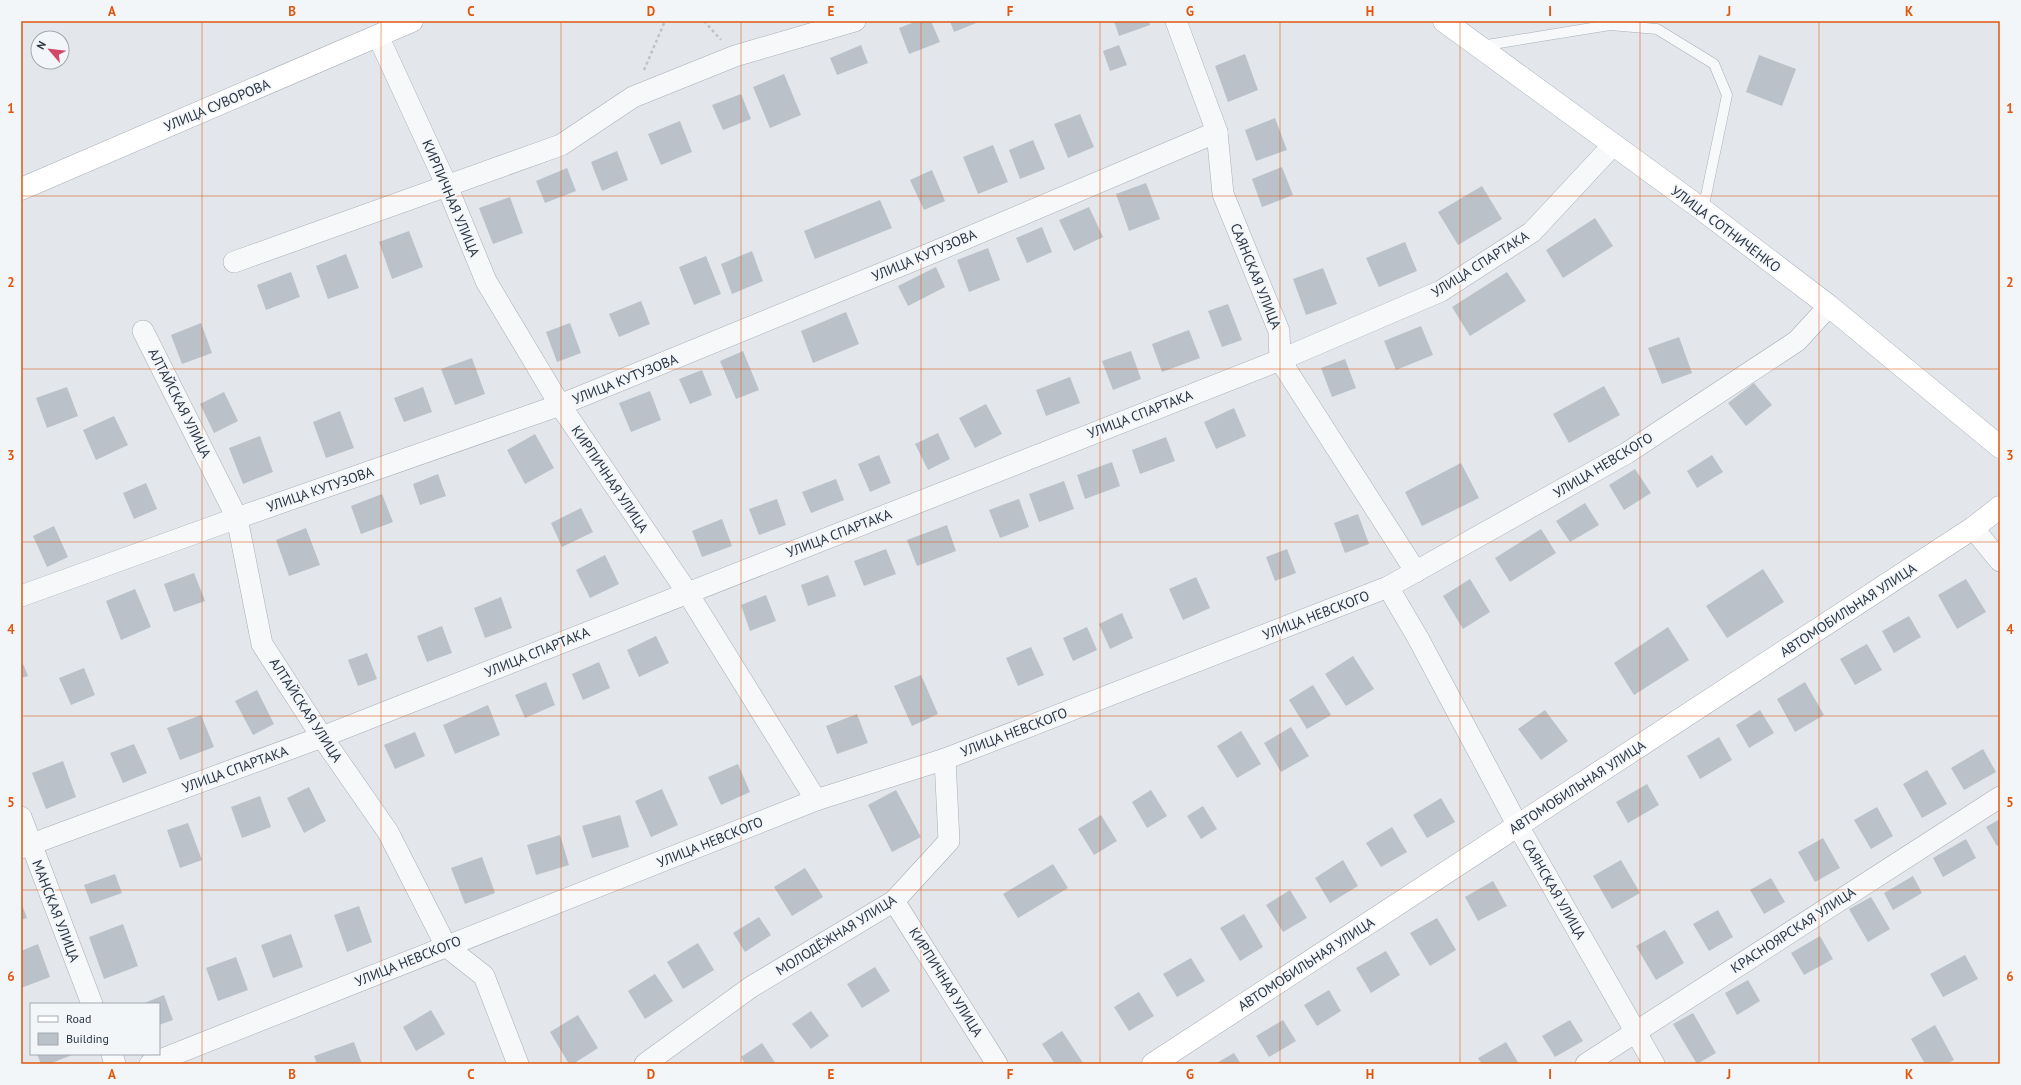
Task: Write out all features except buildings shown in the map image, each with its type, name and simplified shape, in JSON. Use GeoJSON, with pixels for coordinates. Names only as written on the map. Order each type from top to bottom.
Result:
{"type":"FeatureCollection","features":[{"type":"Feature","properties":{"kind":"street","name":"УЛИЦА СУВОРОВА"},"geometry":{"type":"LineString","coordinates":[[21,189],[412,21]]}},
{"type":"Feature","properties":{"kind":"street"},"geometry":{"type":"LineString","coordinates":[[234,262],[561,145],[633,97],[735,56],[855,21]]}},
{"type":"Feature","properties":{"kind":"street","name":"САЯНСКАЯ УЛИЦА"},"geometry":{"type":"LineString","coordinates":[[1176,21],[1217,132],[1223,194],[1280,331],[1280,360]]}},
{"type":"Feature","properties":{"kind":"street","name":"УЛИЦА СОТНИЧЕНКО"},"geometry":{"type":"LineString","coordinates":[[1444,21],[1703,210],[1829,306],[2000,447]]}},
{"type":"Feature","properties":{"kind":"street","name":"КИРПИЧНАЯ УЛИЦА"},"geometry":{"type":"LineString","coordinates":[[378,36],[447,186],[486,282],[560,405],[687,592],[816,800]]}},
{"type":"Feature","properties":{"kind":"street","name":"УЛИЦА КУТУЗОВА"},"geometry":{"type":"LineString","coordinates":[[21,596],[560,405],[934,252],[1217,132]]}},
{"type":"Feature","properties":{"kind":"street","name":"УЛИЦА СПАРТАКА"},"geometry":{"type":"LineString","coordinates":[[26,846],[322,737],[687,592],[1280,360],[1441,291],[1532,232],[1613,145]]}},
{"type":"Feature","properties":{"kind":"street","name":"УЛИЦА НЕВСКОГО"},"geometry":{"type":"LineString","coordinates":[[150,1064],[816,800],[945,759],[1388,587],[1627,453],[1797,341],[1829,306]]}},
{"type":"Feature","properties":{"kind":"street","name":"АЛТАЙСКАЯ УЛИЦА"},"geometry":{"type":"LineString","coordinates":[[143,331],[238,518],[262,644],[322,737],[388,832],[446,946],[484,976],[518,1064]]}},
{"type":"Feature","properties":{"kind":"street"},"geometry":{"type":"LineString","coordinates":[[1280,360],[1416,572]]}},
{"type":"Feature","properties":{"kind":"street","name":"АВТОМОБИЛЬНАЯ УЛИЦА"},"geometry":{"type":"LineString","coordinates":[[1153,1064],[1973,528],[2000,507]]}},
{"type":"Feature","properties":{"kind":"street"},"geometry":{"type":"LineString","coordinates":[[1973,528],[2000,561]]}},
{"type":"Feature","properties":{"kind":"street","name":"САЯНСКАЯ УЛИЦА"},"geometry":{"type":"LineString","coordinates":[[1388,587],[1418,638],[1518,826],[1654,1064]]}},
{"type":"Feature","properties":{"kind":"street","name":"МОЛОДЁЖНАЯ УЛИЦА"},"geometry":{"type":"LineString","coordinates":[[645,1064],[751,987],[894,901],[949,841],[945,759]]}},
{"type":"Feature","properties":{"kind":"street","name":"КРАСНОЯРСКАЯ УЛИЦА"},"geometry":{"type":"LineString","coordinates":[[1586,1064],[2000,796]]}},
{"type":"Feature","properties":{"kind":"street","name":"МАНСКАЯ УЛИЦА"},"geometry":{"type":"LineString","coordinates":[[21,818],[26,846],[92,1003]]}},
{"type":"Feature","properties":{"kind":"street","name":"КИРПИЧНАЯ УЛИЦА"},"geometry":{"type":"LineString","coordinates":[[894,901],[997,1064]]}},
{"type":"Feature","properties":{"kind":"lane"},"geometry":{"type":"LineString","coordinates":[[1480,47],[1610,25],[1626,26],[1657,29],[1714,64],[1727,95],[1703,210]]}},
{"type":"Feature","properties":{"kind":"path"},"geometry":{"type":"LineString","coordinates":[[633,97],[665,21]]}}]}
